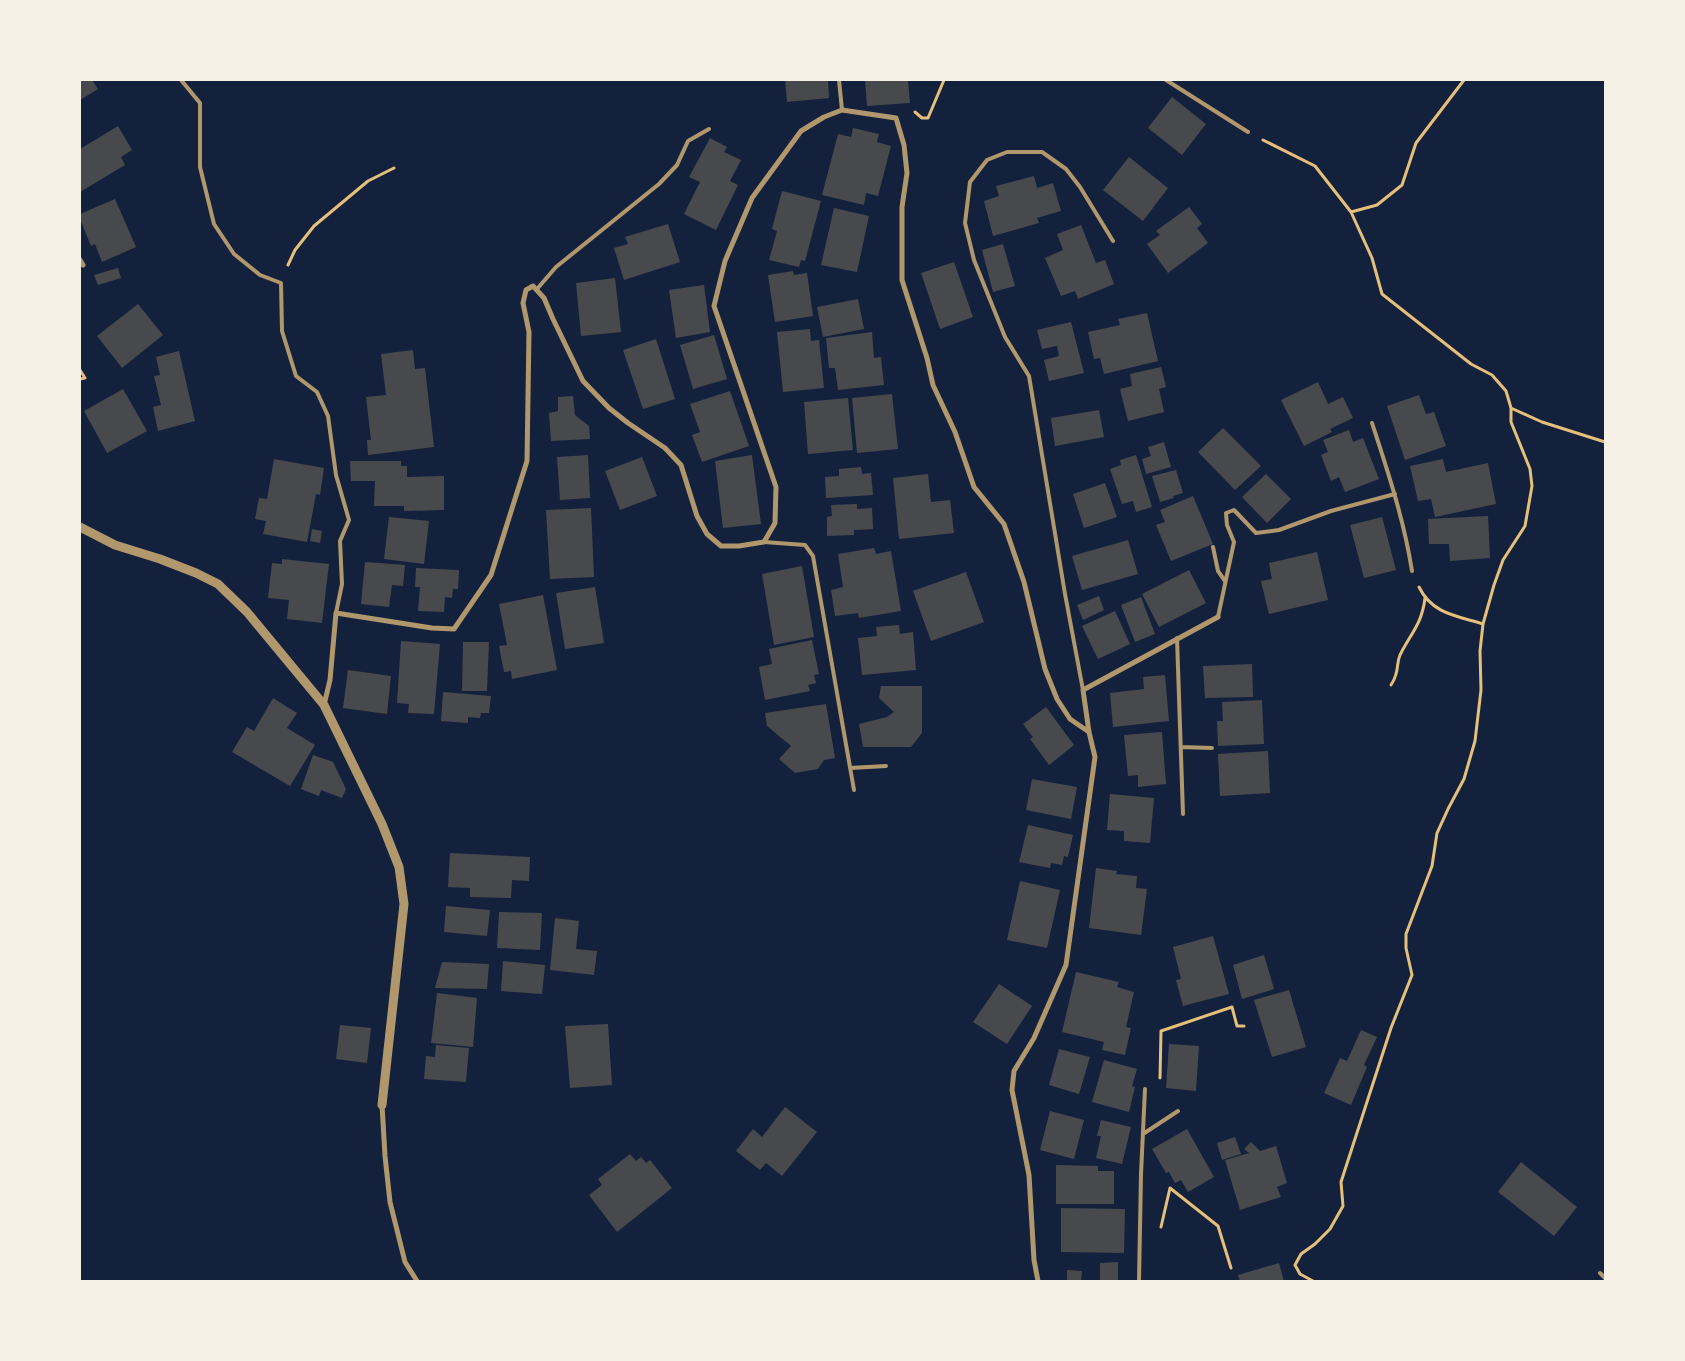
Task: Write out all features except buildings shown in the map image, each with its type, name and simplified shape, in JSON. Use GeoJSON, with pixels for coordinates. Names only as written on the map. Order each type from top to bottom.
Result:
{"type":"FeatureCollection","features":[{"type":"Feature","properties":{"kind":"street"},"geometry":{"type":"LineString","coordinates":[[324,705],[330,680],[336,613],[432,628],[454,629],[491,574],[527,461],[529,332],[522,302],[526,290],[533,286],[544,298],[552,320],[583,381],[609,408],[665,448],[681,465],[697,516],[708,534],[721,546],[738,546],[764,542],[775,523],[776,487],[714,306],[725,261],[752,198],[801,131],[824,117],[842,110],[896,118],[904,145],[907,173],[902,208],[902,280],[927,358],[933,385],[955,432],[974,487],[1004,524],[1024,582],[1045,669],[1057,699],[1070,719],[1090,732]]}},
{"type":"Feature","properties":{"kind":"street"},"geometry":{"type":"LineString","coordinates":[[80,527],[115,545],[187,569],[218,584],[247,612],[324,705],[382,824],[399,866],[404,904],[382,1105],[385,1156],[390,1202],[405,1262],[417,1281]]}},
{"type":"Feature","properties":{"kind":"street"},"geometry":{"type":"LineString","coordinates":[[1038,1281],[1034,1260],[1029,1175],[1012,1090],[1014,1072],[1034,1038],[1066,965],[1095,756],[1083,690],[1218,617]]}},
{"type":"Feature","properties":{"kind":"lane"},"geometry":{"type":"LineString","coordinates":[[181,80],[200,103],[200,167],[214,224],[234,254],[260,274],[281,283],[282,331],[296,376],[317,392],[328,416],[336,474],[349,520],[340,541],[342,584],[336,613]]}},
{"type":"Feature","properties":{"kind":"lane"},"geometry":{"type":"LineString","coordinates":[[839,80],[842,110]]}},
{"type":"Feature","properties":{"kind":"lane"},"geometry":{"type":"LineString","coordinates":[[1166,80],[1248,132]]}},
{"type":"Feature","properties":{"kind":"lane"},"geometry":{"type":"LineString","coordinates":[[536,289],[556,267],[659,184],[677,165],[688,141],[709,129]]}},
{"type":"Feature","properties":{"kind":"lane"},"geometry":{"type":"LineString","coordinates":[[1083,690],[1029,376],[1005,337],[974,260],[965,223],[970,182],[987,160],[1008,152],[1042,152],[1066,169],[1080,187],[1113,241]]}},
{"type":"Feature","properties":{"kind":"lane"},"geometry":{"type":"LineString","coordinates":[[1372,423],[1395,494],[1412,571]]}},
{"type":"Feature","properties":{"kind":"lane"},"geometry":{"type":"LineString","coordinates":[[1218,617],[1234,542],[1226,513],[1234,510],[1256,533],[1279,530],[1331,511],[1395,494]]}},
{"type":"Feature","properties":{"kind":"lane"},"geometry":{"type":"LineString","coordinates":[[764,542],[805,545],[813,556],[854,790]]}},
{"type":"Feature","properties":{"kind":"lane"},"geometry":{"type":"LineString","coordinates":[[1212,547],[1218,571],[1225,581]]}},
{"type":"Feature","properties":{"kind":"lane"},"geometry":{"type":"LineString","coordinates":[[1177,638],[1183,814]]}},
{"type":"Feature","properties":{"kind":"lane"},"geometry":{"type":"LineString","coordinates":[[1181,747],[1212,748]]}},
{"type":"Feature","properties":{"kind":"lane"},"geometry":{"type":"LineString","coordinates":[[850,768],[886,766]]}},
{"type":"Feature","properties":{"kind":"lane"},"geometry":{"type":"LineString","coordinates":[[1139,1281],[1146,1089]]}},
{"type":"Feature","properties":{"kind":"lane"},"geometry":{"type":"LineString","coordinates":[[1144,1134],[1178,1111]]}},
{"type":"Feature","properties":{"kind":"lane"},"geometry":{"type":"LineString","coordinates":[[1600,1273],[1605,1278]]}},
{"type":"Feature","properties":{"kind":"path"},"geometry":{"type":"LineString","coordinates":[[896,118],[910,107],[922,118],[928,118],[944,80]]}},
{"type":"Feature","properties":{"kind":"path"},"geometry":{"type":"LineString","coordinates":[[1351,212],[1376,205],[1402,186],[1416,143],[1464,80]]}},
{"type":"Feature","properties":{"kind":"path"},"geometry":{"type":"LineString","coordinates":[[1248,132],[1315,166],[1351,212],[1372,258],[1382,294],[1471,364],[1492,375],[1506,391],[1511,408],[1511,422],[1530,469],[1532,486],[1525,526],[1503,560],[1483,624],[1480,650],[1481,690],[1474,741],[1464,779],[1437,833],[1432,866],[1406,934],[1406,948],[1412,975],[1391,1028],[1341,1182],[1343,1206],[1330,1229],[1315,1244],[1301,1254],[1294,1265],[1300,1274],[1313,1281]]}},
{"type":"Feature","properties":{"kind":"path"},"geometry":{"type":"LineString","coordinates":[[281,283],[295,250],[314,226],[368,180],[394,168]]}},
{"type":"Feature","properties":{"kind":"path"},"geometry":{"type":"LineString","coordinates":[[80,370],[85,378],[80,379]]}},
{"type":"Feature","properties":{"kind":"path"},"geometry":{"type":"LineString","coordinates":[[1511,408],[1542,422],[1605,442]]}},
{"type":"Feature","properties":{"kind":"path"},"geometry":{"type":"LineString","coordinates":[[1412,571],[1420,590],[1432,606],[1443,612],[1483,624]]}},
{"type":"Feature","properties":{"kind":"path"},"geometry":{"type":"LineString","coordinates":[[1391,685],[1397,673],[1397,662],[1400,654],[1418,625],[1424,611],[1425,598]]}},
{"type":"Feature","properties":{"kind":"path"},"geometry":{"type":"LineString","coordinates":[[1144,1111],[1159,1096],[1161,1031],[1232,1006],[1237,1026],[1244,1026]]}},
{"type":"Feature","properties":{"kind":"path"},"geometry":{"type":"LineString","coordinates":[[1160,1231],[1170,1188],[1218,1226],[1231,1268]]}}]}
